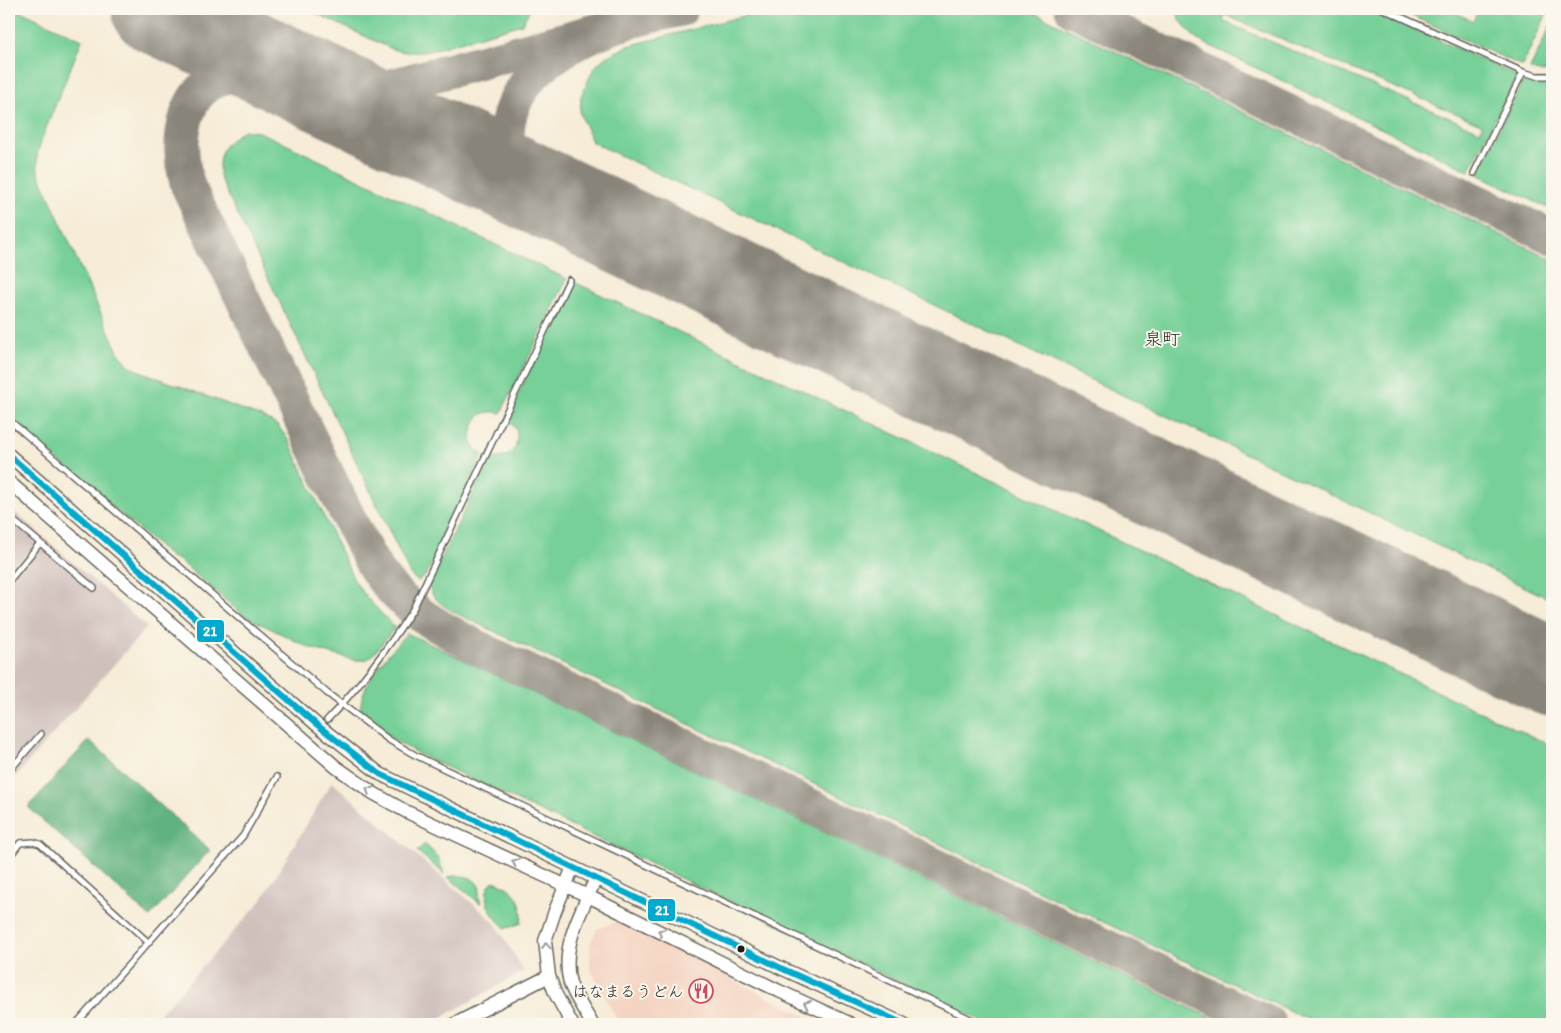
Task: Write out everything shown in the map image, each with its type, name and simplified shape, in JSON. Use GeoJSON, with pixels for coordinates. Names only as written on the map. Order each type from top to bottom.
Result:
{"type":"FeatureCollection","features":[{"type":"Feature","properties":{"kind":"street"},"geometry":{"type":"LineString","coordinates":[[9,455],[316,724],[380,774],[783,969],[904,1024]]}},
{"type":"Feature","properties":{"kind":"street"},"geometry":{"type":"LineString","coordinates":[[9,482],[336,767],[373,794],[407,812],[566,885],[779,991],[851,1024]]}},
{"type":"Feature","properties":{"kind":"street"},"geometry":{"type":"LineString","coordinates":[[572,1024],[548,976],[545,941],[573,867]]}},
{"type":"Feature","properties":{"kind":"street"},"geometry":{"type":"LineString","coordinates":[[592,1024],[570,983],[567,958],[570,940],[596,878]]}},
{"type":"Feature","properties":{"kind":"street"},"geometry":{"type":"LineString","coordinates":[[455,1024],[548,976]]}},
{"type":"Feature","properties":{"kind":"lane"},"geometry":{"type":"LineString","coordinates":[[1383,9],[1524,72],[1537,76],[1552,76]]}},
{"type":"Feature","properties":{"kind":"lane"},"geometry":{"type":"LineString","coordinates":[[1474,172],[1524,72]]}},
{"type":"Feature","properties":{"kind":"lane"},"geometry":{"type":"LineString","coordinates":[[327,720],[392,641],[413,610],[569,280]]}},
{"type":"Feature","properties":{"kind":"lane"},"geometry":{"type":"LineString","coordinates":[[9,420],[342,704],[389,740],[415,755],[981,1024]]}},
{"type":"Feature","properties":{"kind":"lane"},"geometry":{"type":"LineString","coordinates":[[9,517],[94,588]]}},
{"type":"Feature","properties":{"kind":"lane"},"geometry":{"type":"LineString","coordinates":[[9,581],[40,543]]}},
{"type":"Feature","properties":{"kind":"lane"},"geometry":{"type":"LineString","coordinates":[[9,771],[41,734]]}},
{"type":"Feature","properties":{"kind":"lane"},"geometry":{"type":"LineString","coordinates":[[76,1024],[242,836],[277,776]]}},
{"type":"Feature","properties":{"kind":"lane"},"geometry":{"type":"LineString","coordinates":[[9,857],[20,843],[32,842],[40,844],[148,942]]}},
{"type":"Feature","properties":{"kind":"shaded area"},"geometry":{"type":"Polygon","coordinates":[[[9,507],[147,627],[9,784],[9,507]]]}},
{"type":"Feature","properties":{"kind":"shaded area"},"geometry":{"type":"Polygon","coordinates":[[[332,782],[495,923],[524,971],[430,1024],[151,1024],[261,901],[332,782]]]}},
{"type":"Feature","properties":{"kind":"shaded area"},"geometry":{"type":"Polygon","coordinates":[[[623,919],[740,983],[809,1018],[795,1024],[619,1024],[590,968],[590,944],[597,929],[623,919]]]}},
{"type":"Feature","properties":{"kind":"green space"},"geometry":{"type":"Polygon","coordinates":[[[9,9],[16,9],[82,40],[37,154],[38,172],[118,352],[128,364],[137,370],[267,419],[278,426],[288,439],[354,580],[367,598],[395,628],[371,657],[365,660],[354,660],[310,648],[243,615],[179,560],[171,557],[9,418],[9,9]]]}},
{"type":"Feature","properties":{"kind":"green space"},"geometry":{"type":"Polygon","coordinates":[[[307,9],[530,9],[522,24],[429,51],[415,52],[392,49],[307,9]]]}},
{"type":"Feature","properties":{"kind":"green space"},"geometry":{"type":"Polygon","coordinates":[[[770,9],[1026,9],[1552,259],[1552,600],[592,142],[580,113],[581,96],[594,68],[604,58],[628,46],[770,9]]]}},
{"type":"Feature","properties":{"kind":"green space"},"geometry":{"type":"Polygon","coordinates":[[[1177,9],[1371,9],[1517,76],[1469,171],[1196,39],[1179,19],[1177,9]],[[1225,15],[1223,21],[1480,131],[1483,125],[1225,15]]]}},
{"type":"Feature","properties":{"kind":"green space"},"geometry":{"type":"Polygon","coordinates":[[[1397,9],[1447,9],[1473,21],[1479,9],[1549,9],[1522,66],[1397,9]]]}},
{"type":"Feature","properties":{"kind":"green space"},"geometry":{"type":"Polygon","coordinates":[[[1552,22],[1552,67],[1541,72],[1530,69],[1552,22]]]}},
{"type":"Feature","properties":{"kind":"green space"},"geometry":{"type":"Polygon","coordinates":[[[1527,80],[1552,80],[1552,210],[1478,174],[1522,83],[1527,80]]]}},
{"type":"Feature","properties":{"kind":"green space"},"geometry":{"type":"Polygon","coordinates":[[[244,130],[259,132],[277,140],[567,279],[501,413],[485,413],[475,423],[472,443],[483,455],[426,575],[418,581],[410,574],[221,180],[219,163],[222,150],[244,130]]]}},
{"type":"Feature","properties":{"kind":"green space"},"geometry":{"type":"Polygon","coordinates":[[[572,281],[1552,746],[1552,1024],[1317,1024],[462,616],[441,603],[433,595],[429,584],[490,458],[508,455],[515,447],[517,442],[516,429],[507,418],[572,281]]]}},
{"type":"Feature","properties":{"kind":"green space"},"geometry":{"type":"Polygon","coordinates":[[[407,633],[1224,1024],[988,1024],[421,755],[382,732],[365,719],[361,709],[362,698],[374,673],[407,633]]]}},
{"type":"Feature","properties":{"kind":"green space"},"geometry":{"type":"Polygon","coordinates":[[[89,740],[210,850],[150,917],[28,807],[89,740]]]}},
{"type":"Feature","properties":{"kind":"green space"},"geometry":{"type":"Polygon","coordinates":[[[425,844],[438,857],[444,874],[417,851],[425,844]]]}},
{"type":"Feature","properties":{"kind":"green space"},"geometry":{"type":"Polygon","coordinates":[[[448,877],[466,877],[475,881],[480,888],[481,904],[448,877]]]}},
{"type":"Feature","properties":{"kind":"green space"},"geometry":{"type":"Polygon","coordinates":[[[493,881],[506,887],[516,896],[521,908],[521,923],[505,928],[491,912],[488,906],[487,893],[493,881]]]}},
{"type":"Feature","properties":{"kind":"taxiway"},"geometry":{"type":"LineString","coordinates":[[548,195],[531,184],[519,170],[512,158],[509,146],[508,121],[518,95],[526,83],[532,75],[549,61],[588,37],[628,22],[681,9]]}},
{"type":"Feature","properties":{"kind":"taxiway"},"geometry":{"type":"LineString","coordinates":[[1072,9],[1552,237]]}},
{"type":"Feature","properties":{"kind":"taxiway"},"geometry":{"type":"LineString","coordinates":[[618,25],[377,90],[330,89],[272,75],[251,73],[227,76],[216,80],[198,94],[192,103],[184,124],[182,142],[182,160],[188,186],[374,567],[401,599],[414,610],[443,629],[489,653],[1269,1024]]}},
{"type":"Feature","properties":{"kind":"runway"},"geometry":{"type":"LineString","coordinates":[[156,9],[1552,672]]}},
{"type":"Feature","properties":{"kind":"transit line","name":"21"},"geometry":{"type":"LineString","coordinates":[[9,455],[316,724],[380,774],[783,969],[904,1024]]}},
{"type":"Feature","properties":{"kind":"place","name":"はなまるうどん"},"geometry":{"type":"Point","coordinates":[701,991]}},
{"type":"Feature","properties":{"kind":"district","name":"泉町"},"geometry":{"type":"Point","coordinates":[1162,339]}}]}
